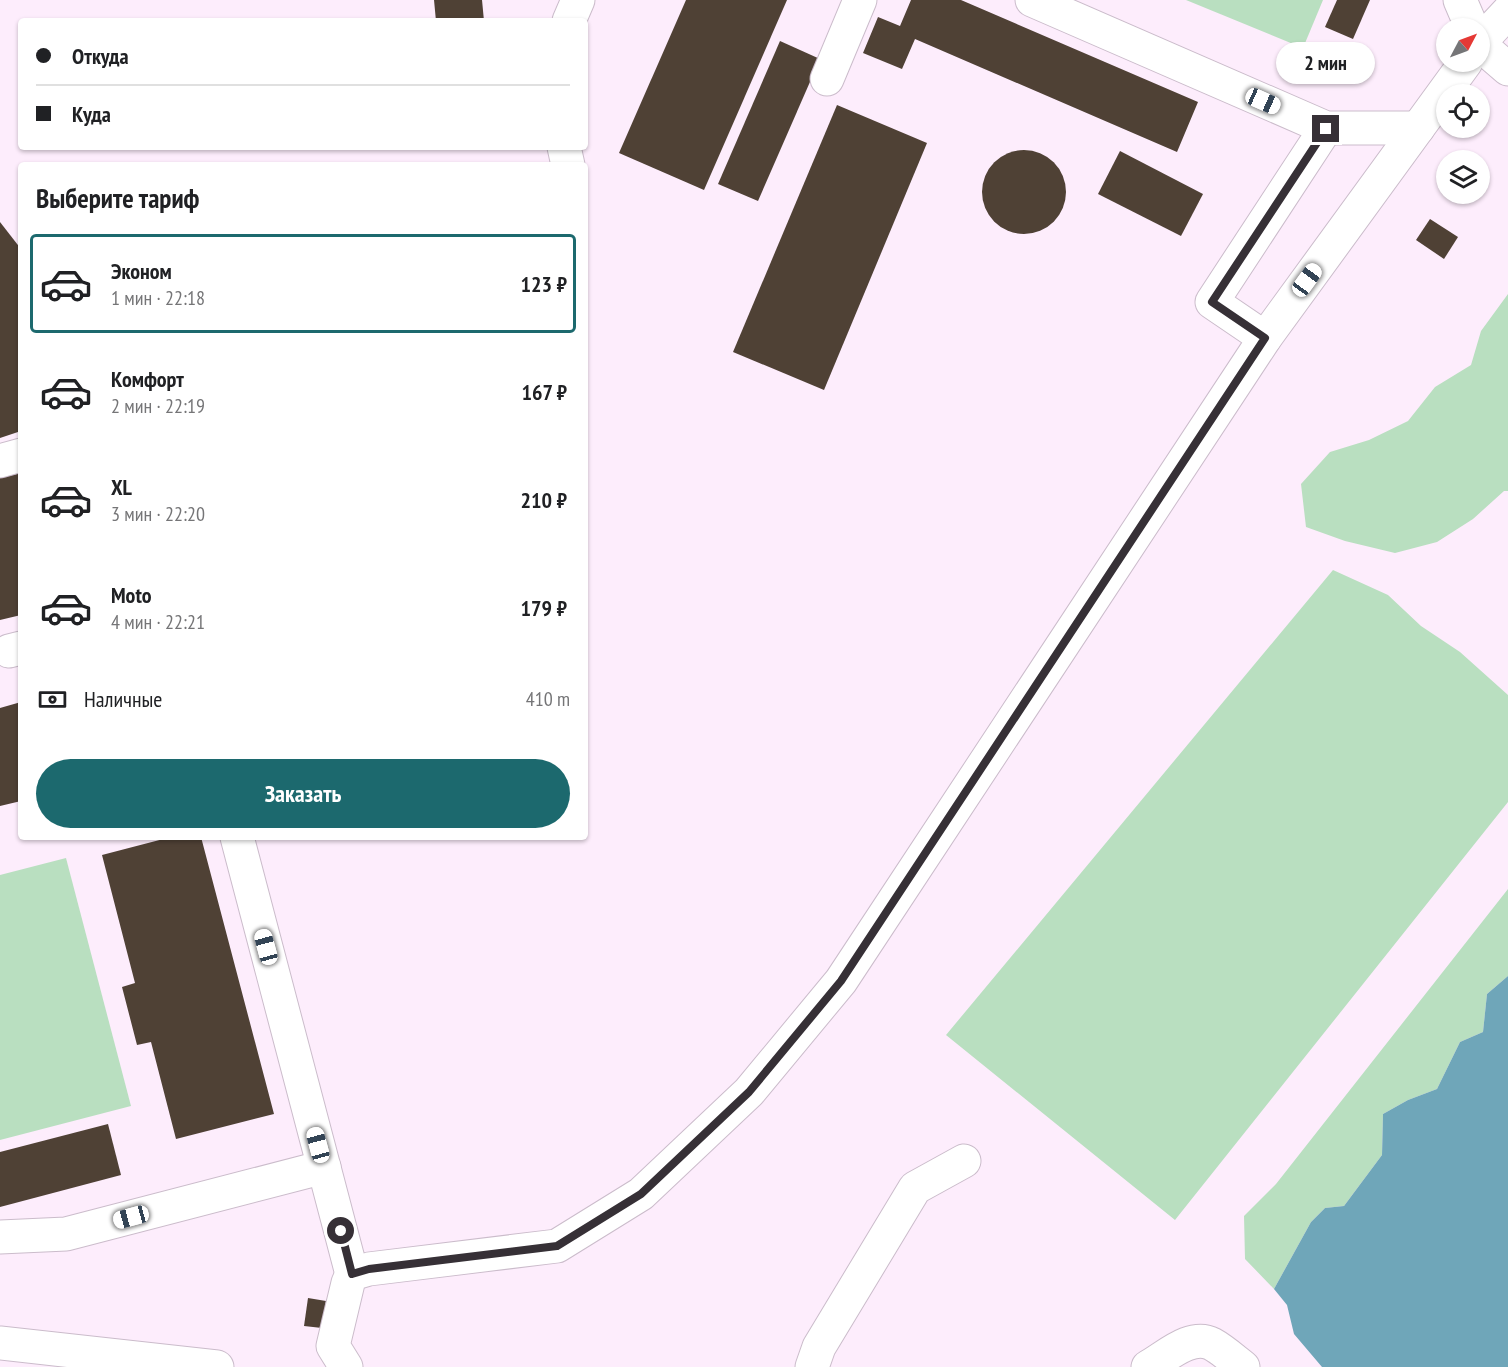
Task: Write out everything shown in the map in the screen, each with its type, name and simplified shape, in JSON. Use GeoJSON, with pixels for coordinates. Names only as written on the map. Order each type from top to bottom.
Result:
{"type":"FeatureCollection","features":[{"type":"Feature","properties":{"kind":"street"},"geometry":{"type":"LineString","coordinates":[[570,18],[578,0]]}},
{"type":"Feature","properties":{"kind":"street"},"geometry":{"type":"LineString","coordinates":[[827,79],[860,0]]}},
{"type":"Feature","properties":{"kind":"street"},"geometry":{"type":"LineString","coordinates":[[1032,0],[1326,129],[1418,128]]}},
{"type":"Feature","properties":{"kind":"street"},"geometry":{"type":"LineString","coordinates":[[1460,0],[1468,18]]}},
{"type":"Feature","properties":{"kind":"street"},"geometry":{"type":"LineString","coordinates":[[1490,32],[1508,12]]}},
{"type":"Feature","properties":{"kind":"street"},"geometry":{"type":"LineString","coordinates":[[1490,53],[1508,69]]}},
{"type":"Feature","properties":{"kind":"street"},"geometry":{"type":"LineString","coordinates":[[352,1274],[369,1269],[557,1246],[641,1194],[749,1092],[841,981],[1265,338],[1459,72]]}},
{"type":"Feature","properties":{"kind":"street"},"geometry":{"type":"LineString","coordinates":[[1265,338],[1212,302],[1326,129]]}},
{"type":"Feature","properties":{"kind":"street"},"geometry":{"type":"LineString","coordinates":[[0,461],[18,456]]}},
{"type":"Feature","properties":{"kind":"street"},"geometry":{"type":"LineString","coordinates":[[238,840],[352,1274],[333,1346],[346,1367]]}},
{"type":"Feature","properties":{"kind":"street"},"geometry":{"type":"LineString","coordinates":[[812,1367],[819,1347],[915,1188],[964,1161]]}},
{"type":"Feature","properties":{"kind":"street"},"geometry":{"type":"LineString","coordinates":[[0,1237],[66,1234],[324,1167]]}},
{"type":"Feature","properties":{"kind":"street"},"geometry":{"type":"LineString","coordinates":[[1148,1367],[1189,1343],[1201,1340],[1213,1344],[1244,1367]]}},
{"type":"Feature","properties":{"kind":"street"},"geometry":{"type":"LineString","coordinates":[[0,1343],[217,1367]]}},
{"type":"Feature","properties":{"kind":"green space"},"geometry":{"type":"Polygon","coordinates":[[[1186,0],[1323,0],[1303,48],[1186,0]]]}},
{"type":"Feature","properties":{"kind":"green space"},"geometry":{"type":"Polygon","coordinates":[[[1508,294],[1508,491],[1504,491],[1473,519],[1437,542],[1395,553],[1345,541],[1306,527],[1301,484],[1330,452],[1369,440],[1408,421],[1435,387],[1471,365],[1481,331],[1508,294]]]}},
{"type":"Feature","properties":{"kind":"green space"},"geometry":{"type":"Polygon","coordinates":[[[1333,570],[1388,595],[1421,626],[1460,652],[1508,695],[1508,802],[1175,1220],[946,1035],[1333,570]]]}},
{"type":"Feature","properties":{"kind":"green space"},"geometry":{"type":"Polygon","coordinates":[[[66,858],[131,1106],[0,1140],[0,875],[66,858]]]}},
{"type":"Feature","properties":{"kind":"green space"},"geometry":{"type":"Polygon","coordinates":[[[1508,889],[1508,976],[1487,994],[1483,1032],[1460,1042],[1437,1089],[1408,1100],[1383,1114],[1382,1155],[1344,1206],[1325,1208],[1311,1222],[1274,1289],[1245,1259],[1244,1216],[1276,1184],[1508,889]]]}},
{"type":"Feature","properties":{"kind":"water"},"geometry":{"type":"Polygon","coordinates":[[[1508,976],[1508,1367],[1322,1367],[1294,1334],[1287,1305],[1274,1289],[1311,1222],[1325,1208],[1344,1206],[1382,1155],[1383,1114],[1408,1100],[1437,1089],[1460,1042],[1483,1032],[1487,994],[1508,976]]]}},
{"type":"Feature","properties":{"kind":"building"},"geometry":{"type":"Polygon","coordinates":[[[434,0],[482,0],[484,18],[436,18],[434,0]]]}},
{"type":"Feature","properties":{"kind":"building"},"geometry":{"type":"Polygon","coordinates":[[[686,0],[787,0],[704,190],[619,153],[686,0]]]}},
{"type":"Feature","properties":{"kind":"building"},"geometry":{"type":"Polygon","coordinates":[[[911,0],[961,0],[1198,102],[1177,152],[915,39],[902,69],[863,53],[878,17],[900,26],[911,0]]]}},
{"type":"Feature","properties":{"kind":"building"},"geometry":{"type":"Polygon","coordinates":[[[1337,0],[1370,0],[1353,39],[1325,27],[1337,0]]]}},
{"type":"Feature","properties":{"kind":"building"},"geometry":{"type":"Polygon","coordinates":[[[780,41],[820,59],[758,201],[718,184],[780,41]]]}},
{"type":"Feature","properties":{"kind":"building"},"geometry":{"type":"Polygon","coordinates":[[[837,105],[927,143],[824,390],[733,352],[837,105]]]}},
{"type":"Feature","properties":{"kind":"building"},"geometry":{"type":"Polygon","coordinates":[[[1024,150],[1040,153],[1054,162],[1063,176],[1066,192],[1063,208],[1054,222],[1040,231],[1024,234],[1008,231],[994,222],[985,208],[982,192],[985,176],[994,162],[1008,153],[1024,150]]]}},
{"type":"Feature","properties":{"kind":"building"},"geometry":{"type":"Polygon","coordinates":[[[1120,151],[1203,194],[1181,236],[1098,194],[1120,151]]]}},
{"type":"Feature","properties":{"kind":"building"},"geometry":{"type":"Polygon","coordinates":[[[1430,219],[1458,237],[1444,259],[1416,240],[1430,219]]]}},
{"type":"Feature","properties":{"kind":"building"},"geometry":{"type":"Polygon","coordinates":[[[0,222],[18,245],[18,432],[0,438],[0,222]]]}},
{"type":"Feature","properties":{"kind":"building"},"geometry":{"type":"Polygon","coordinates":[[[18,474],[18,616],[0,620],[0,478],[18,474]]]}},
{"type":"Feature","properties":{"kind":"building"},"geometry":{"type":"Polygon","coordinates":[[[18,703],[18,802],[0,806],[0,708],[18,703]]]}},
{"type":"Feature","properties":{"kind":"building"},"geometry":{"type":"Polygon","coordinates":[[[160,840],[202,840],[274,1114],[176,1139],[151,1042],[137,1045],[122,987],[135,983],[102,855],[160,840]]]}},
{"type":"Feature","properties":{"kind":"building"},"geometry":{"type":"Polygon","coordinates":[[[108,1124],[121,1175],[0,1207],[0,1152],[108,1124]]]}},
{"type":"Feature","properties":{"kind":"building"},"geometry":{"type":"Polygon","coordinates":[[[308,1298],[326,1301],[322,1328],[304,1326],[308,1298]]]}},
{"type":"Feature","properties":{"kind":"route"},"geometry":{"type":"LineString","coordinates":[[341,1231],[352,1274],[369,1269],[557,1246],[641,1194],[749,1092],[841,981],[1265,338],[1212,302],[1326,129]]}}]}
